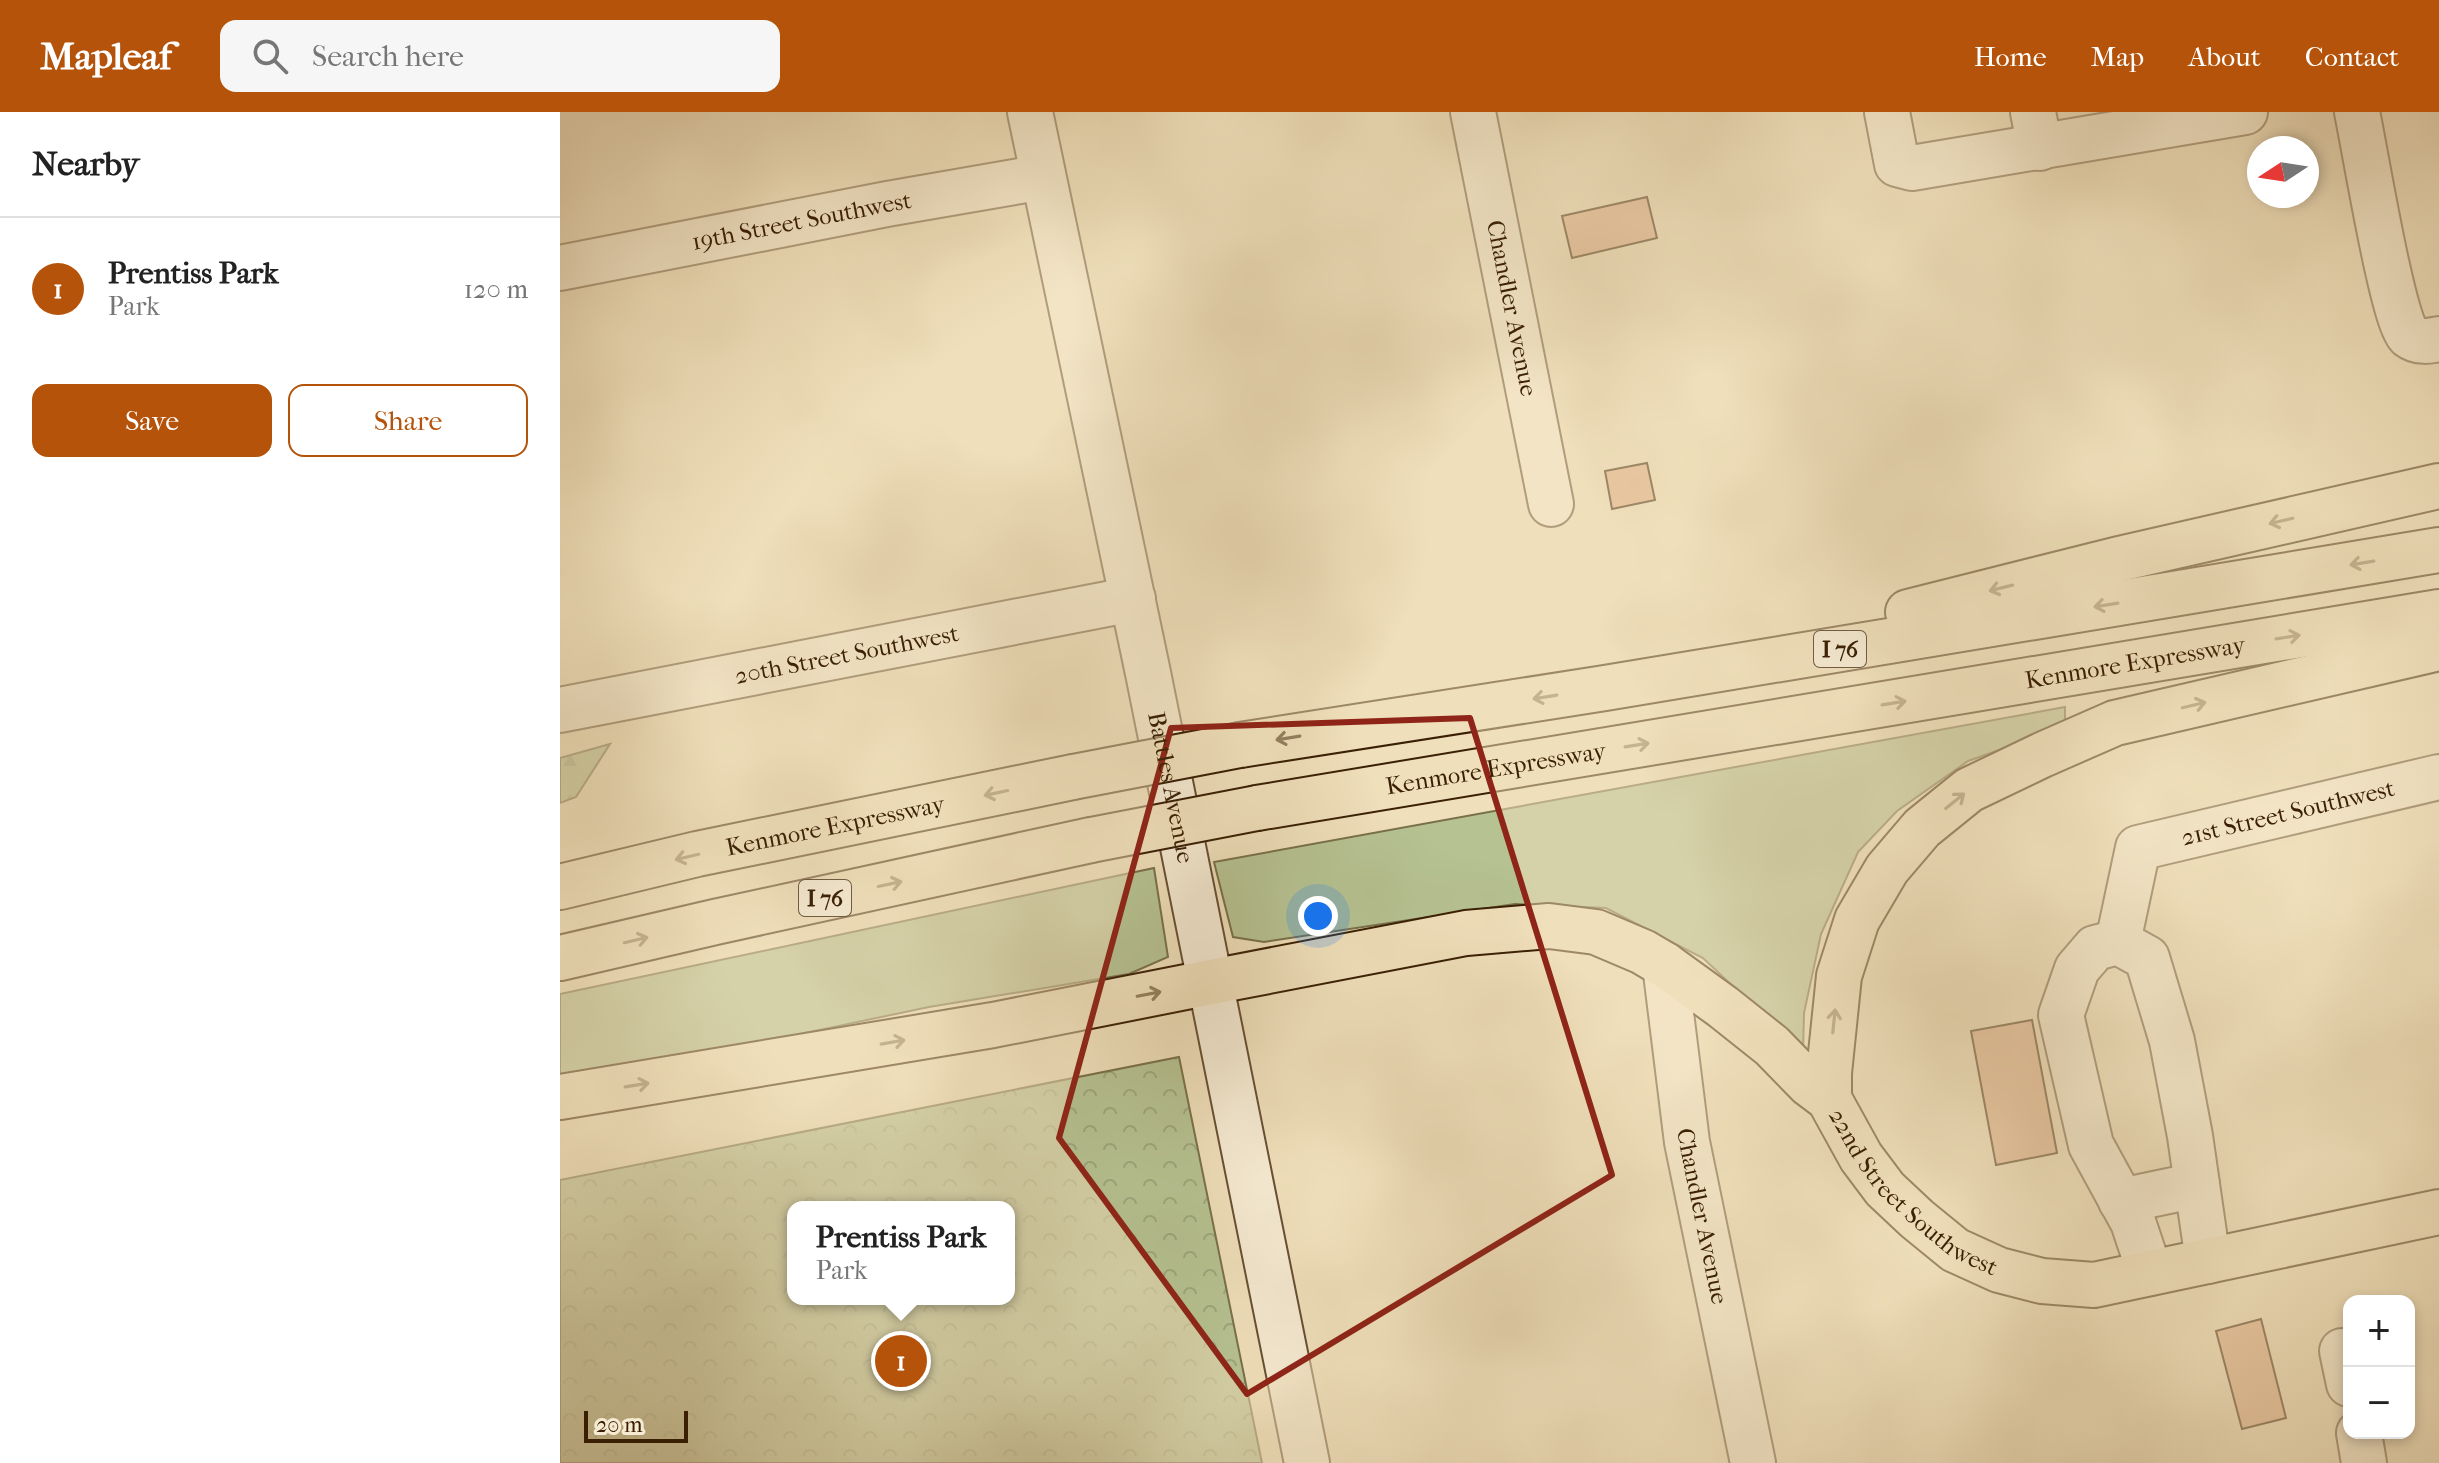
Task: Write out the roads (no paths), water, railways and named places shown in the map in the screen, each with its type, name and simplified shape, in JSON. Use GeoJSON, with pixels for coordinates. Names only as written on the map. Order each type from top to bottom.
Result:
{"type":"FeatureCollection","features":[{"type":"Feature","properties":{"kind":"main road"},"geometry":{"type":"LineString","coordinates":[[1605,688],[2119,559],[2439,486]]}},
{"type":"Feature","properties":{"kind":"main road","name":"Kenmore Expressway"},"geometry":{"type":"LineString","coordinates":[[560,887],[697,854],[1240,745],[2439,550]]}},
{"type":"Feature","properties":{"kind":"main road","name":"Kenmore Expressway"},"geometry":{"type":"LineString","coordinates":[[560,958],[1091,840],[1257,808],[2439,612]]}},
{"type":"Feature","properties":{"kind":"main road"},"geometry":{"type":"LineString","coordinates":[[1829,1099],[1839,976],[1857,920],[1887,869],[1904,848],[1922,828],[1969,790],[2115,723],[2439,648]]}},
{"type":"Feature","properties":{"kind":"main road","name":"22nd Street Southwest"},"geometry":{"type":"LineString","coordinates":[[560,1097],[993,1025],[1466,933],[1549,926],[1596,932],[1643,952],[1665,965],[1772,1046],[1809,1084],[1829,1099],[1861,1157],[1885,1189],[1955,1250],[1999,1270],[2042,1281],[2094,1285],[2439,1212]]}},
{"type":"Feature","properties":{"kind":"street","name":"Battles Avenue"},"geometry":{"type":"LineString","coordinates":[[1030,112],[1133,599],[1307,1463]]}},
{"type":"Feature","properties":{"kind":"street","name":"Chandler Avenue"},"geometry":{"type":"LineString","coordinates":[[1473,112],[1551,504]]}},
{"type":"Feature","properties":{"kind":"street"},"geometry":{"type":"LineString","coordinates":[[1887,112],[1897,164],[1912,168],[2037,130],[2245,112]]}},
{"type":"Feature","properties":{"kind":"street"},"geometry":{"type":"LineString","coordinates":[[2357,112],[2392,290],[2402,325],[2424,338]]}},
{"type":"Feature","properties":{"kind":"street","name":"19th Street Southwest"},"geometry":{"type":"LineString","coordinates":[[560,268],[1043,177]]}},
{"type":"Feature","properties":{"kind":"street","name":"20th Street Southwest"},"geometry":{"type":"LineString","coordinates":[[560,710],[1133,599]]}},
{"type":"Feature","properties":{"kind":"street","name":"21st Street Southwest"},"geometry":{"type":"LineString","coordinates":[[2118,942],[2138,848],[2439,777]]}},
{"type":"Feature","properties":{"kind":"street"},"geometry":{"type":"LineString","coordinates":[[2150,1273],[2133,1222],[2091,1145],[2061,1015],[2077,969],[2095,948],[2118,942],[2147,958],[2172,1041],[2208,1261]]}},
{"type":"Feature","properties":{"kind":"street","name":"Chandler Avenue"},"geometry":{"type":"LineString","coordinates":[[1665,965],[1687,1142],[1753,1463]]}},
{"type":"Feature","properties":{"kind":"street"},"geometry":{"type":"LineString","coordinates":[[2121,1201],[2197,1185]]}},
{"type":"Feature","properties":{"kind":"street"},"geometry":{"type":"LineString","coordinates":[[2360,1439],[2364,1463]]}},
{"type":"Feature","properties":{"kind":"place","name":"Prentiss Park"},"geometry":{"type":"Point","coordinates":[901,1361]}}]}
